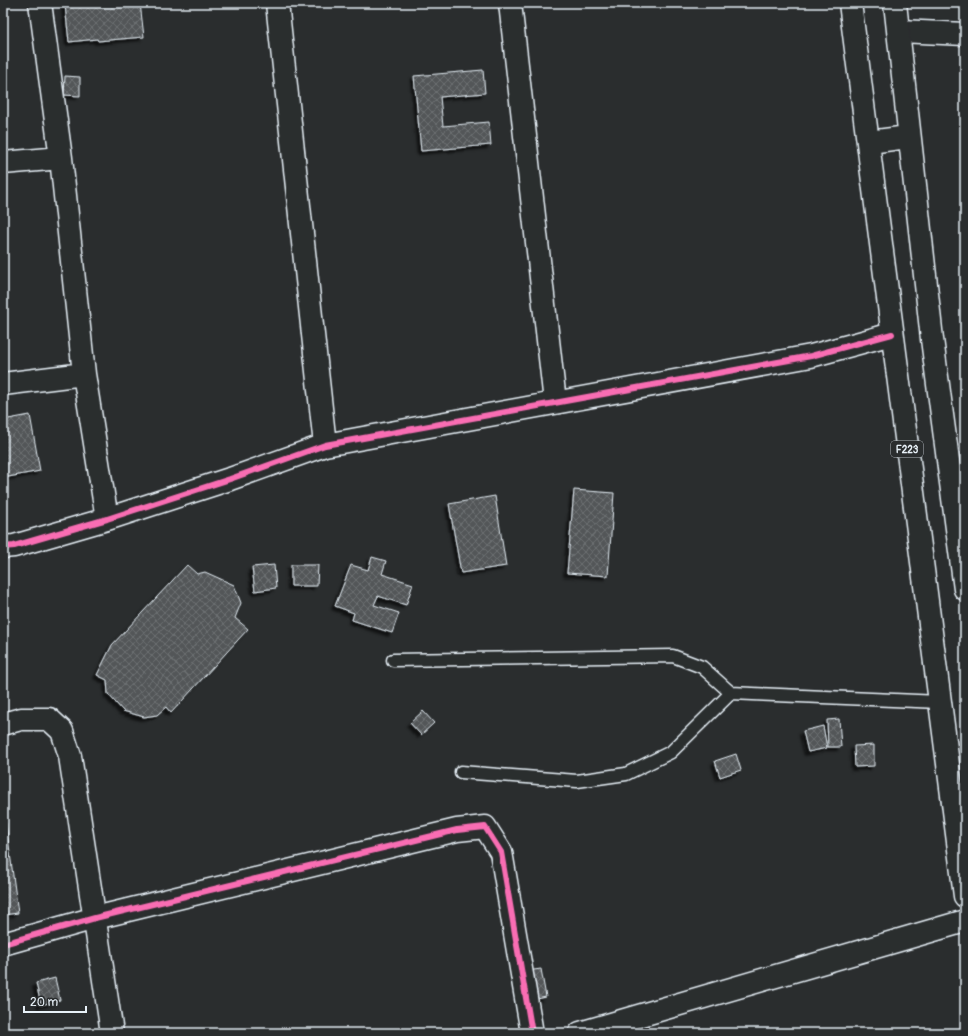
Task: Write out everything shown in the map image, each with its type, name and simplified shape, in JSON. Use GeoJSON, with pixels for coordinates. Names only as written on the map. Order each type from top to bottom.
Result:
{"type":"FeatureCollection","features":[{"type":"Feature","properties":{"kind":"street"},"geometry":{"type":"LineString","coordinates":[[40,3],[61,158],[84,374],[106,519]]}},
{"type":"Feature","properties":{"kind":"street"},"geometry":{"type":"LineString","coordinates":[[277,3],[325,445]]}},
{"type":"Feature","properties":{"kind":"street"},"geometry":{"type":"LineString","coordinates":[[510,3],[555,402]]}},
{"type":"Feature","properties":{"kind":"street","name":"F223"},"geometry":{"type":"LineString","coordinates":[[850,3],[965,896]]}},
{"type":"Feature","properties":{"kind":"street"},"geometry":{"type":"LineString","coordinates":[[895,3],[899,31],[908,137],[932,339],[965,589]]}},
{"type":"Feature","properties":{"kind":"street"},"geometry":{"type":"LineString","coordinates":[[899,31],[965,34]]}},
{"type":"Feature","properties":{"kind":"street"},"geometry":{"type":"LineString","coordinates":[[869,142],[908,137]]}},
{"type":"Feature","properties":{"kind":"street"},"geometry":{"type":"LineString","coordinates":[[3,163],[61,158]]}},
{"type":"Feature","properties":{"kind":"street"},"geometry":{"type":"LineString","coordinates":[[3,547],[14,546],[106,519],[230,479],[325,445],[811,356],[892,334]]}},
{"type":"Feature","properties":{"kind":"street"},"geometry":{"type":"LineString","coordinates":[[3,384],[84,374]]}},
{"type":"Feature","properties":{"kind":"street"},"geometry":{"type":"LineString","coordinates":[[3,724],[21,719],[49,718],[62,731],[70,756],[112,1033]]}},
{"type":"Feature","properties":{"kind":"street"},"geometry":{"type":"LineString","coordinates":[[3,944],[95,918],[449,832],[485,827],[501,852],[532,1033]]}},
{"type":"Feature","properties":{"kind":"street"},"geometry":{"type":"LineString","coordinates":[[580,1033],[965,920]]}},
{"type":"Feature","properties":{"kind":"lane"},"geometry":{"type":"LineString","coordinates":[[393,660],[673,656],[702,667],[731,692],[940,702]]}},
{"type":"Feature","properties":{"kind":"lane"},"geometry":{"type":"LineString","coordinates":[[461,772],[577,781],[626,774],[671,752],[731,692]]}},
{"type":"Feature","properties":{"kind":"building"},"geometry":{"type":"Polygon","coordinates":[[[91,3],[140,3],[144,37],[69,42],[65,5],[91,3]]]}},
{"type":"Feature","properties":{"kind":"building"},"geometry":{"type":"Polygon","coordinates":[[[483,70],[485,93],[440,97],[443,126],[489,122],[491,145],[421,151],[414,76],[483,70]]]}},
{"type":"Feature","properties":{"kind":"building"},"geometry":{"type":"Polygon","coordinates":[[[65,76],[80,77],[80,96],[64,95],[65,76]]]}},
{"type":"Feature","properties":{"kind":"building"},"geometry":{"type":"Polygon","coordinates":[[[30,415],[40,471],[3,478],[3,420],[30,415]]]}},
{"type":"Feature","properties":{"kind":"building"},"geometry":{"type":"Polygon","coordinates":[[[574,490],[614,493],[608,576],[567,573],[574,490]]]}},
{"type":"Feature","properties":{"kind":"building"},"geometry":{"type":"Polygon","coordinates":[[[495,496],[506,566],[461,573],[449,504],[495,496]]]}},
{"type":"Feature","properties":{"kind":"building"},"geometry":{"type":"Polygon","coordinates":[[[372,557],[386,561],[382,574],[413,584],[406,605],[378,596],[374,605],[399,613],[392,633],[352,620],[354,613],[335,606],[351,565],[368,570],[372,557]]]}},
{"type":"Feature","properties":{"kind":"building"},"geometry":{"type":"Polygon","coordinates":[[[187,565],[197,574],[205,572],[234,585],[241,603],[235,618],[248,629],[171,713],[166,707],[157,715],[144,717],[123,711],[108,694],[107,680],[97,675],[112,645],[187,565]]]}},
{"type":"Feature","properties":{"kind":"building"},"geometry":{"type":"Polygon","coordinates":[[[274,565],[276,588],[255,591],[252,567],[274,565]]]}},
{"type":"Feature","properties":{"kind":"building"},"geometry":{"type":"Polygon","coordinates":[[[291,565],[318,565],[317,586],[291,586],[291,565]]]}},
{"type":"Feature","properties":{"kind":"building"},"geometry":{"type":"Polygon","coordinates":[[[423,711],[434,723],[421,735],[410,723],[423,711]]]}},
{"type":"Feature","properties":{"kind":"building"},"geometry":{"type":"Polygon","coordinates":[[[839,719],[841,747],[828,747],[827,720],[839,719]]]}},
{"type":"Feature","properties":{"kind":"building"},"geometry":{"type":"Polygon","coordinates":[[[823,726],[827,748],[808,752],[803,731],[823,726]]]}},
{"type":"Feature","properties":{"kind":"building"},"geometry":{"type":"Polygon","coordinates":[[[874,745],[874,766],[855,767],[854,746],[874,745]]]}},
{"type":"Feature","properties":{"kind":"building"},"geometry":{"type":"Polygon","coordinates":[[[736,754],[741,770],[720,777],[715,761],[736,754]]]}},
{"type":"Feature","properties":{"kind":"building"},"geometry":{"type":"Polygon","coordinates":[[[3,823],[6,823],[18,913],[3,915],[3,823]]]}},
{"type":"Feature","properties":{"kind":"building"},"geometry":{"type":"Polygon","coordinates":[[[541,969],[546,997],[533,1000],[527,971],[541,969]]]}},
{"type":"Feature","properties":{"kind":"building"},"geometry":{"type":"Polygon","coordinates":[[[55,978],[60,1000],[41,1005],[36,983],[55,978]]]}},
{"type":"Feature","properties":{"kind":"cycle path"},"geometry":{"type":"LineString","coordinates":[[3,547],[14,546],[107,519],[230,479],[325,445],[811,356],[892,334]]}},
{"type":"Feature","properties":{"kind":"cycle path"},"geometry":{"type":"LineString","coordinates":[[3,944],[95,918],[457,830],[485,827],[501,852],[532,1033]]}}]}
